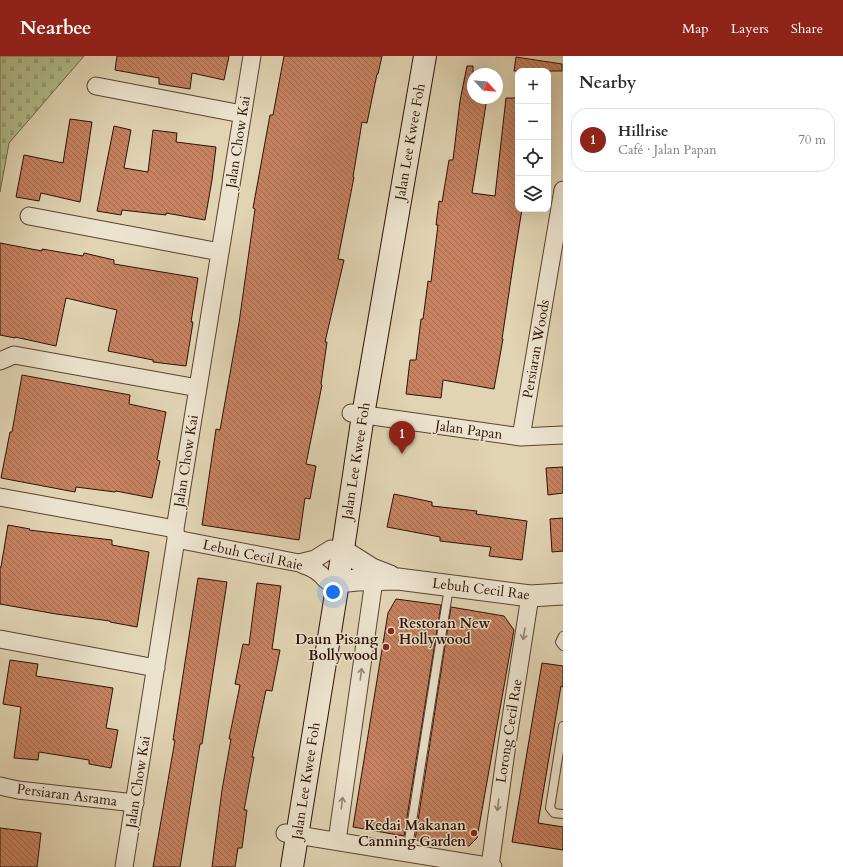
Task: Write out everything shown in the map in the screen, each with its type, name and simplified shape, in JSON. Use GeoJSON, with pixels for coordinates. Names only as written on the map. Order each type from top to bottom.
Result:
{"type":"FeatureCollection","features":[{"type":"Feature","properties":{"kind":"main road","name":"Jalan Lee Kwee Foh"},"geometry":{"type":"LineString","coordinates":[[279,867],[291,834],[332,581],[411,56]]}},
{"type":"Feature","properties":{"kind":"main road","name":"Jalan Lee Kwee Foh"},"geometry":{"type":"LineString","coordinates":[[357,414],[425,56]]}},
{"type":"Feature","properties":{"kind":"main road","name":"Jalan Lee Kwee Foh"},"geometry":{"type":"LineString","coordinates":[[291,834],[292,867]]}},
{"type":"Feature","properties":{"kind":"street","name":"Jalan Chow Kai"},"geometry":{"type":"LineString","coordinates":[[124,867],[156,668],[198,388],[252,56]]}},
{"type":"Feature","properties":{"kind":"street"},"geometry":{"type":"LineString","coordinates":[[96,86],[242,114]]}},
{"type":"Feature","properties":{"kind":"street","name":"Persiaran Woods"},"geometry":{"type":"LineString","coordinates":[[521,437],[563,190]]}},
{"type":"Feature","properties":{"kind":"street"},"geometry":{"type":"LineString","coordinates":[[29,216],[220,252]]}},
{"type":"Feature","properties":{"kind":"street"},"geometry":{"type":"LineString","coordinates":[[0,361],[14,355],[198,388]]}},
{"type":"Feature","properties":{"kind":"street","name":"Jalan Papan"},"geometry":{"type":"LineString","coordinates":[[357,414],[521,437],[563,435]]}},
{"type":"Feature","properties":{"kind":"street","name":"Lebuh Cecil Raie"},"geometry":{"type":"LineString","coordinates":[[0,497],[176,534],[299,563],[314,568],[332,581]]}},
{"type":"Feature","properties":{"kind":"street"},"geometry":{"type":"LineString","coordinates":[[299,563],[315,559],[336,549]]}},
{"type":"Feature","properties":{"kind":"street","name":"Lebuh Cecil Rae"},"geometry":{"type":"LineString","coordinates":[[336,549],[372,569],[398,579]]}},
{"type":"Feature","properties":{"kind":"street","name":"Lebuh Cecil Rae"},"geometry":{"type":"LineString","coordinates":[[332,581],[398,579],[530,596],[563,594]]}},
{"type":"Feature","properties":{"kind":"street"},"geometry":{"type":"LineString","coordinates":[[337,841],[374,580]]}},
{"type":"Feature","properties":{"kind":"street","name":"Lorong Cecil Rae"},"geometry":{"type":"LineString","coordinates":[[490,866],[530,596]]}},
{"type":"Feature","properties":{"kind":"street"},"geometry":{"type":"LineString","coordinates":[[0,639],[156,668]]}},
{"type":"Feature","properties":{"kind":"street","name":"Persiaran Asrama"},"geometry":{"type":"LineString","coordinates":[[0,786],[18,790],[135,803]]}},
{"type":"Feature","properties":{"kind":"street"},"geometry":{"type":"LineString","coordinates":[[291,834],[493,867]]}},
{"type":"Feature","properties":{"kind":"lane"},"geometry":{"type":"LineString","coordinates":[[407,853],[450,586]]}},
{"type":"Feature","properties":{"kind":"lane"},"geometry":{"type":"LineString","coordinates":[[563,636],[560,642],[563,646]]}},
{"type":"Feature","properties":{"kind":"lane"},"geometry":{"type":"LineString","coordinates":[[563,726],[550,808],[554,813],[563,814]]}},
{"type":"Feature","properties":{"kind":"green space"},"geometry":{"type":"Polygon","coordinates":[[[0,56],[84,56],[9,143],[0,192],[0,56]]]}},
{"type":"Feature","properties":{"kind":"building"},"geometry":{"type":"Polygon","coordinates":[[[117,56],[229,56],[224,80],[192,73],[190,89],[159,84],[159,78],[115,70],[117,56]]]}},
{"type":"Feature","properties":{"kind":"building"},"geometry":{"type":"Polygon","coordinates":[[[284,56],[382,56],[367,123],[362,122],[354,177],[338,259],[344,260],[325,342],[327,342],[322,385],[306,464],[316,466],[310,499],[305,498],[299,540],[202,525],[216,429],[220,430],[239,323],[255,209],[253,208],[270,115],[273,115],[284,56]]]}},
{"type":"Feature","properties":{"kind":"building"},"geometry":{"type":"Polygon","coordinates":[[[516,57],[562,64],[562,71],[551,71],[551,68],[515,68],[514,71],[516,57]]]}},
{"type":"Feature","properties":{"kind":"building"},"geometry":{"type":"Polygon","coordinates":[[[467,66],[473,66],[473,68],[467,68],[467,104],[486,104],[472,193],[495,196],[506,98],[515,98],[515,212],[522,212],[503,339],[494,389],[443,380],[441,398],[406,394],[410,360],[416,360],[421,319],[423,319],[428,281],[431,282],[438,225],[436,225],[439,201],[442,202],[449,160],[453,160],[460,101],[467,66]]]}},
{"type":"Feature","properties":{"kind":"building"},"geometry":{"type":"Polygon","coordinates":[[[70,119],[92,122],[80,202],[41,193],[39,201],[16,197],[24,155],[63,163],[70,119]]]}},
{"type":"Feature","properties":{"kind":"building"},"geometry":{"type":"Polygon","coordinates":[[[114,126],[131,130],[124,168],[148,172],[153,130],[177,133],[176,142],[216,147],[205,220],[166,213],[166,215],[122,210],[121,215],[97,211],[114,126]]]}},
{"type":"Feature","properties":{"kind":"building"},"geometry":{"type":"Polygon","coordinates":[[[0,243],[42,251],[42,249],[83,256],[84,253],[114,260],[114,264],[198,278],[186,366],[153,362],[153,360],[108,351],[117,310],[66,298],[56,346],[0,335],[0,243]]]}},
{"type":"Feature","properties":{"kind":"building"},"geometry":{"type":"Polygon","coordinates":[[[22,375],[130,395],[129,404],[166,412],[157,460],[160,461],[152,498],[116,491],[76,487],[75,492],[1,478],[10,432],[12,432],[22,375]]]}},
{"type":"Feature","properties":{"kind":"building"},"geometry":{"type":"Polygon","coordinates":[[[563,467],[563,493],[548,495],[546,468],[563,467]]]}},
{"type":"Feature","properties":{"kind":"building"},"geometry":{"type":"Polygon","coordinates":[[[394,494],[432,502],[432,506],[477,511],[476,514],[527,521],[522,560],[489,556],[491,547],[440,541],[440,537],[387,527],[394,494]]]}},
{"type":"Feature","properties":{"kind":"building"},"geometry":{"type":"Polygon","coordinates":[[[563,518],[563,551],[552,552],[550,519],[563,518]]]}},
{"type":"Feature","properties":{"kind":"building"},"geometry":{"type":"Polygon","coordinates":[[[8,525],[30,529],[29,530],[112,540],[112,545],[149,552],[137,627],[110,621],[56,614],[0,604],[0,567],[8,525]]]}},
{"type":"Feature","properties":{"kind":"building"},"geometry":{"type":"Polygon","coordinates":[[[198,578],[227,582],[202,744],[200,744],[180,867],[153,867],[175,740],[173,740],[198,578]]]}},
{"type":"Feature","properties":{"kind":"building"},"geometry":{"type":"Polygon","coordinates":[[[257,583],[281,586],[272,649],[280,650],[272,691],[266,690],[252,757],[254,757],[244,810],[247,810],[242,848],[238,848],[235,867],[212,867],[222,790],[231,739],[229,739],[240,685],[235,684],[243,644],[249,645],[257,583]]]}},
{"type":"Feature","properties":{"kind":"building"},"geometry":{"type":"Polygon","coordinates":[[[396,599],[441,605],[404,836],[353,827],[388,613],[396,599]]]}},
{"type":"Feature","properties":{"kind":"building"},"geometry":{"type":"Polygon","coordinates":[[[451,607],[504,616],[514,630],[477,838],[469,846],[415,840],[451,607]]]}},
{"type":"Feature","properties":{"kind":"building"},"geometry":{"type":"Polygon","coordinates":[[[10,660],[38,664],[36,676],[113,688],[106,728],[118,730],[111,768],[89,764],[89,760],[39,752],[38,760],[14,758],[21,707],[3,704],[10,660]]]}},
{"type":"Feature","properties":{"kind":"building"},"geometry":{"type":"Polygon","coordinates":[[[542,663],[563,666],[563,687],[561,686],[538,823],[563,827],[563,850],[512,842],[542,663]]]}},
{"type":"Feature","properties":{"kind":"building"},"geometry":{"type":"Polygon","coordinates":[[[0,828],[41,833],[37,867],[0,867],[0,828]]]}},
{"type":"Feature","properties":{"kind":"place","name":"Hillrise"},"geometry":{"type":"Point","coordinates":[402,454]}},
{"type":"Feature","properties":{"kind":"place","name":"Restoran New Hollywood"},"geometry":{"type":"Point","coordinates":[391,631]}},
{"type":"Feature","properties":{"kind":"place","name":"Daun Pisang Bollywood"},"geometry":{"type":"Point","coordinates":[386,647]}},
{"type":"Feature","properties":{"kind":"place","name":"Kedai Makanan Canning Garden"},"geometry":{"type":"Point","coordinates":[474,833]}}]}
